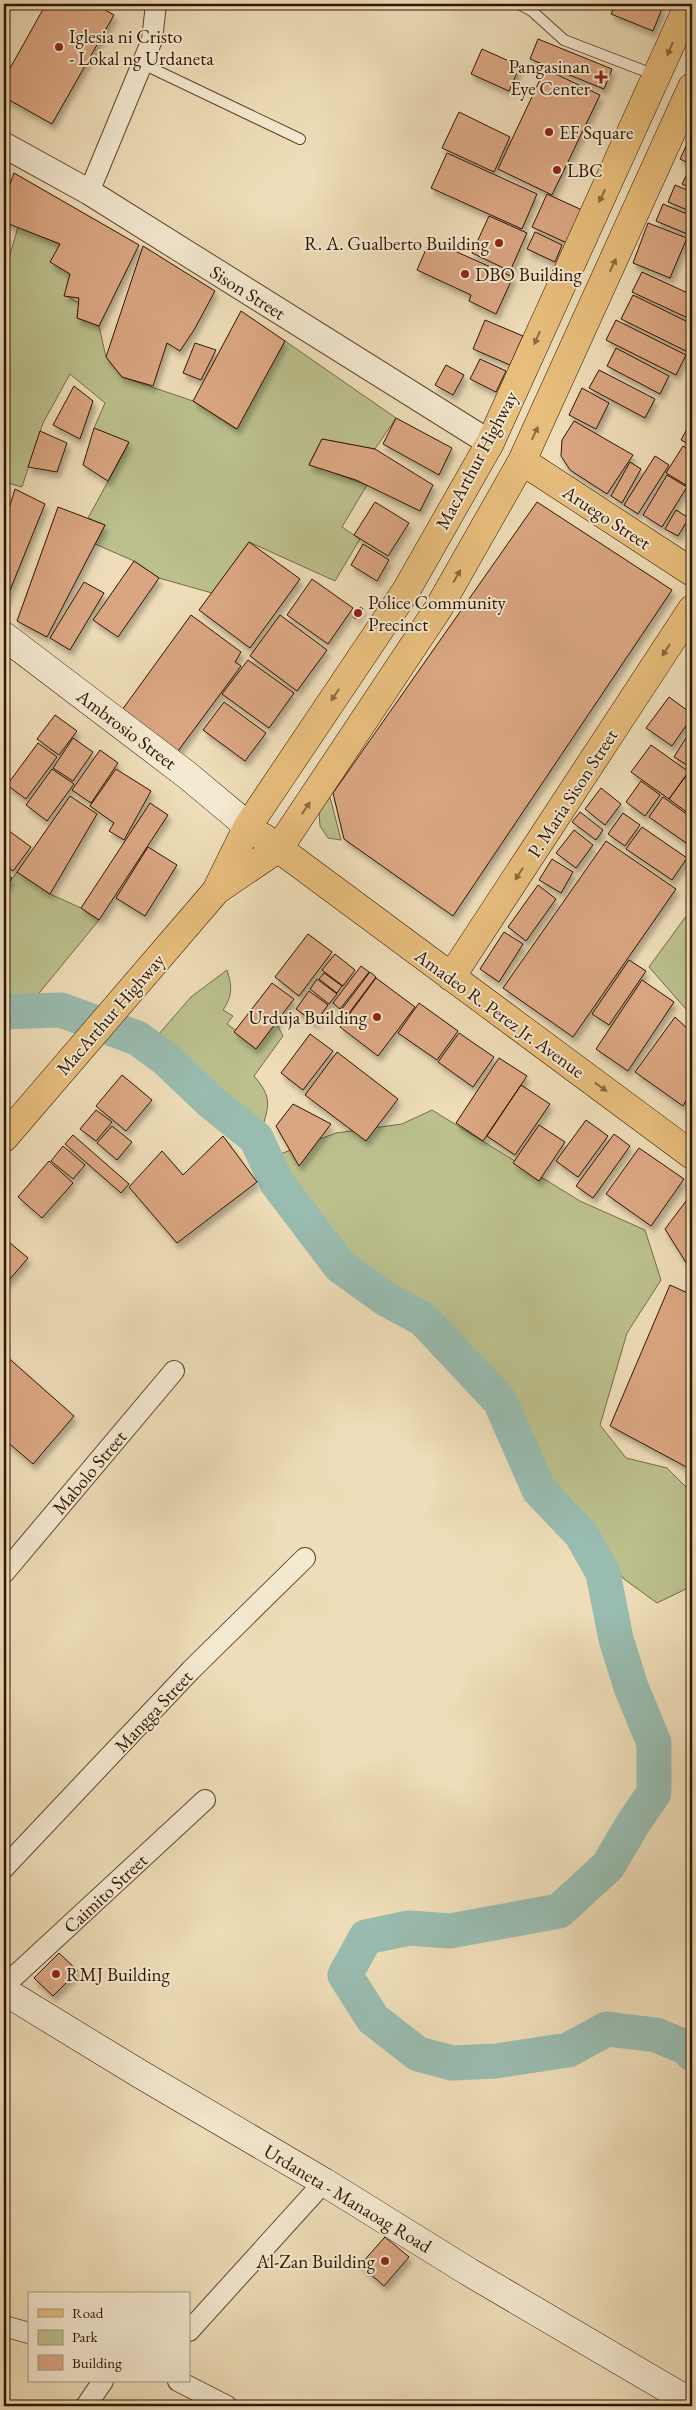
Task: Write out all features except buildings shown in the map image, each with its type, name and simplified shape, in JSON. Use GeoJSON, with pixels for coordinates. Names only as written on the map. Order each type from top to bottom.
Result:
{"type":"FeatureCollection","features":[{"type":"Feature","properties":{"kind":"main road","name":"MacArthur Highway"},"geometry":{"type":"LineString","coordinates":[[4,1138],[216,891],[248,826],[406,589],[490,443],[689,4]]}},
{"type":"Feature","properties":{"kind":"main road","name":"MacArthur Highway"},"geometry":{"type":"LineString","coordinates":[[216,891],[279,848],[438,609],[522,462],[692,87]]}},
{"type":"Feature","properties":{"kind":"main road"},"geometry":{"type":"LineString","coordinates":[[632,131],[666,146]]}},
{"type":"Feature","properties":{"kind":"main road","name":"Aruego Street"},"geometry":{"type":"LineString","coordinates":[[522,462],[692,572]]}},
{"type":"Feature","properties":{"kind":"main road","name":"P. Maria Sison Street"},"geometry":{"type":"LineString","coordinates":[[451,977],[692,609]]}},
{"type":"Feature","properties":{"kind":"main road","name":"Ambrosio Street"},"geometry":{"type":"LineString","coordinates":[[4,636],[187,775],[248,826]]}},
{"type":"Feature","properties":{"kind":"main road"},"geometry":{"type":"LineString","coordinates":[[362,655],[394,676]]}},
{"type":"Feature","properties":{"kind":"main road","name":"Amadeo R. Perez Jr. Avenue"},"geometry":{"type":"LineString","coordinates":[[248,826],[692,1155]]}},
{"type":"Feature","properties":{"kind":"main road","name":"Amadeo R. Perez Jr. Avenue"},"geometry":{"type":"LineString","coordinates":[[309,871],[323,865],[335,867],[374,899],[438,945],[453,950],[470,948]]}},
{"type":"Feature","properties":{"kind":"main road","name":"Urdaneta - Manaoag Road"},"geometry":{"type":"LineString","coordinates":[[4,1991],[140,2074],[324,2182],[469,2272],[692,2403]]}},
{"type":"Feature","properties":{"kind":"street"},"geometry":{"type":"LineString","coordinates":[[89,192],[152,40],[156,4]]}},
{"type":"Feature","properties":{"kind":"street","name":"Sison Street"},"geometry":{"type":"LineString","coordinates":[[4,145],[89,192],[490,443]]}},
{"type":"Feature","properties":{"kind":"street","name":"Mabolo Street"},"geometry":{"type":"LineString","coordinates":[[4,1573],[174,1371]]}},
{"type":"Feature","properties":{"kind":"street","name":"Mangga Street"},"geometry":{"type":"LineString","coordinates":[[4,1868],[191,1670],[305,1558]]}},
{"type":"Feature","properties":{"kind":"street","name":"Caimito Street"},"geometry":{"type":"LineString","coordinates":[[4,1986],[205,1800]]}},
{"type":"Feature","properties":{"kind":"street"},"geometry":{"type":"LineString","coordinates":[[190,2330],[324,2182]]}},
{"type":"Feature","properties":{"kind":"street"},"geometry":{"type":"LineString","coordinates":[[4,2326],[28,2333]]}},
{"type":"Feature","properties":{"kind":"street"},"geometry":{"type":"LineString","coordinates":[[86,2406],[102,2382]]}},
{"type":"Feature","properties":{"kind":"street"},"geometry":{"type":"LineString","coordinates":[[180,2382],[227,2406]]}},
{"type":"Feature","properties":{"kind":"lane"},"geometry":{"type":"LineString","coordinates":[[519,4],[532,12],[564,40],[658,76]]}},
{"type":"Feature","properties":{"kind":"lane"},"geometry":{"type":"LineString","coordinates":[[143,64],[300,139]]}},
{"type":"Feature","properties":{"kind":"green space"},"geometry":{"type":"Polygon","coordinates":[[[18,227],[60,244],[70,274],[67,296],[79,303],[77,318],[99,326],[106,357],[122,377],[193,401],[236,429],[285,341],[396,418],[375,449],[322,439],[309,464],[367,485],[342,527],[360,539],[335,581],[249,542],[212,593],[159,578],[134,561],[95,544],[105,525],[88,518],[129,443],[94,428],[105,403],[70,374],[43,423],[22,487],[4,482],[4,275],[18,227]]]}},
{"type":"Feature","properties":{"kind":"green space"},"geometry":{"type":"Polygon","coordinates":[[[330,797],[341,840],[328,838],[320,826],[319,810],[330,797]]]}},
{"type":"Feature","properties":{"kind":"green space"},"geometry":{"type":"Polygon","coordinates":[[[17,872],[50,894],[81,908],[99,920],[22,1014],[4,1001],[4,890],[17,872]]]}},
{"type":"Feature","properties":{"kind":"green space"},"geometry":{"type":"Polygon","coordinates":[[[692,908],[692,1016],[649,967],[692,908]]]}},
{"type":"Feature","properties":{"kind":"green space"},"geometry":{"type":"Polygon","coordinates":[[[227,970],[231,990],[229,1000],[223,1010],[233,1016],[227,1024],[249,1040],[268,1015],[277,1024],[283,1036],[254,1076],[264,1090],[268,1102],[261,1132],[152,1042],[191,997],[227,970]]]}},
{"type":"Feature","properties":{"kind":"green space"},"geometry":{"type":"Polygon","coordinates":[[[432,1110],[580,1201],[645,1230],[661,1280],[627,1333],[600,1425],[626,1458],[667,1468],[692,1493],[692,1586],[657,1603],[624,1579],[537,1472],[515,1414],[428,1318],[413,1306],[394,1300],[358,1273],[328,1242],[275,1156],[336,1133],[402,1124],[432,1110]]]}},
{"type":"Feature","properties":{"kind":"waterway"},"geometry":{"type":"LineString","coordinates":[[4,1012],[61,1010],[137,1038],[166,1059],[211,1102],[256,1138],[277,1183],[340,1266],[386,1299],[423,1319],[500,1401],[539,1490],[581,1534],[603,1573],[616,1639],[631,1687],[654,1743],[654,1793],[608,1866],[559,1911],[450,1931],[409,1928],[366,1937],[345,1975],[373,2019],[418,2054],[452,2063],[496,2061],[568,2050],[607,2029],[656,2035],[690,2049],[692,2054]]}},
{"type":"Feature","properties":{"kind":"place","name":"Iglesia ni Cristo - Lokal ng Urdaneta"},"geometry":{"type":"Point","coordinates":[59,47]}},
{"type":"Feature","properties":{"kind":"place","name":"Pangasinan Eye Center"},"geometry":{"type":"Point","coordinates":[601,77]}},
{"type":"Feature","properties":{"kind":"place","name":"EF Square"},"geometry":{"type":"Point","coordinates":[549,132]}},
{"type":"Feature","properties":{"kind":"place","name":"LBC"},"geometry":{"type":"Point","coordinates":[557,170]}},
{"type":"Feature","properties":{"kind":"place","name":"R. A. Gualberto Building"},"geometry":{"type":"Point","coordinates":[499,243]}},
{"type":"Feature","properties":{"kind":"place","name":"DBO Building"},"geometry":{"type":"Point","coordinates":[465,274]}},
{"type":"Feature","properties":{"kind":"place","name":"Police Community Precinct"},"geometry":{"type":"Point","coordinates":[358,613]}},
{"type":"Feature","properties":{"kind":"place","name":"Urduja Building"},"geometry":{"type":"Point","coordinates":[377,1017]}},
{"type":"Feature","properties":{"kind":"place","name":"RMJ Building"},"geometry":{"type":"Point","coordinates":[56,1974]}},
{"type":"Feature","properties":{"kind":"place","name":"Al-Zan Building"},"geometry":{"type":"Point","coordinates":[385,2261]}}]}
